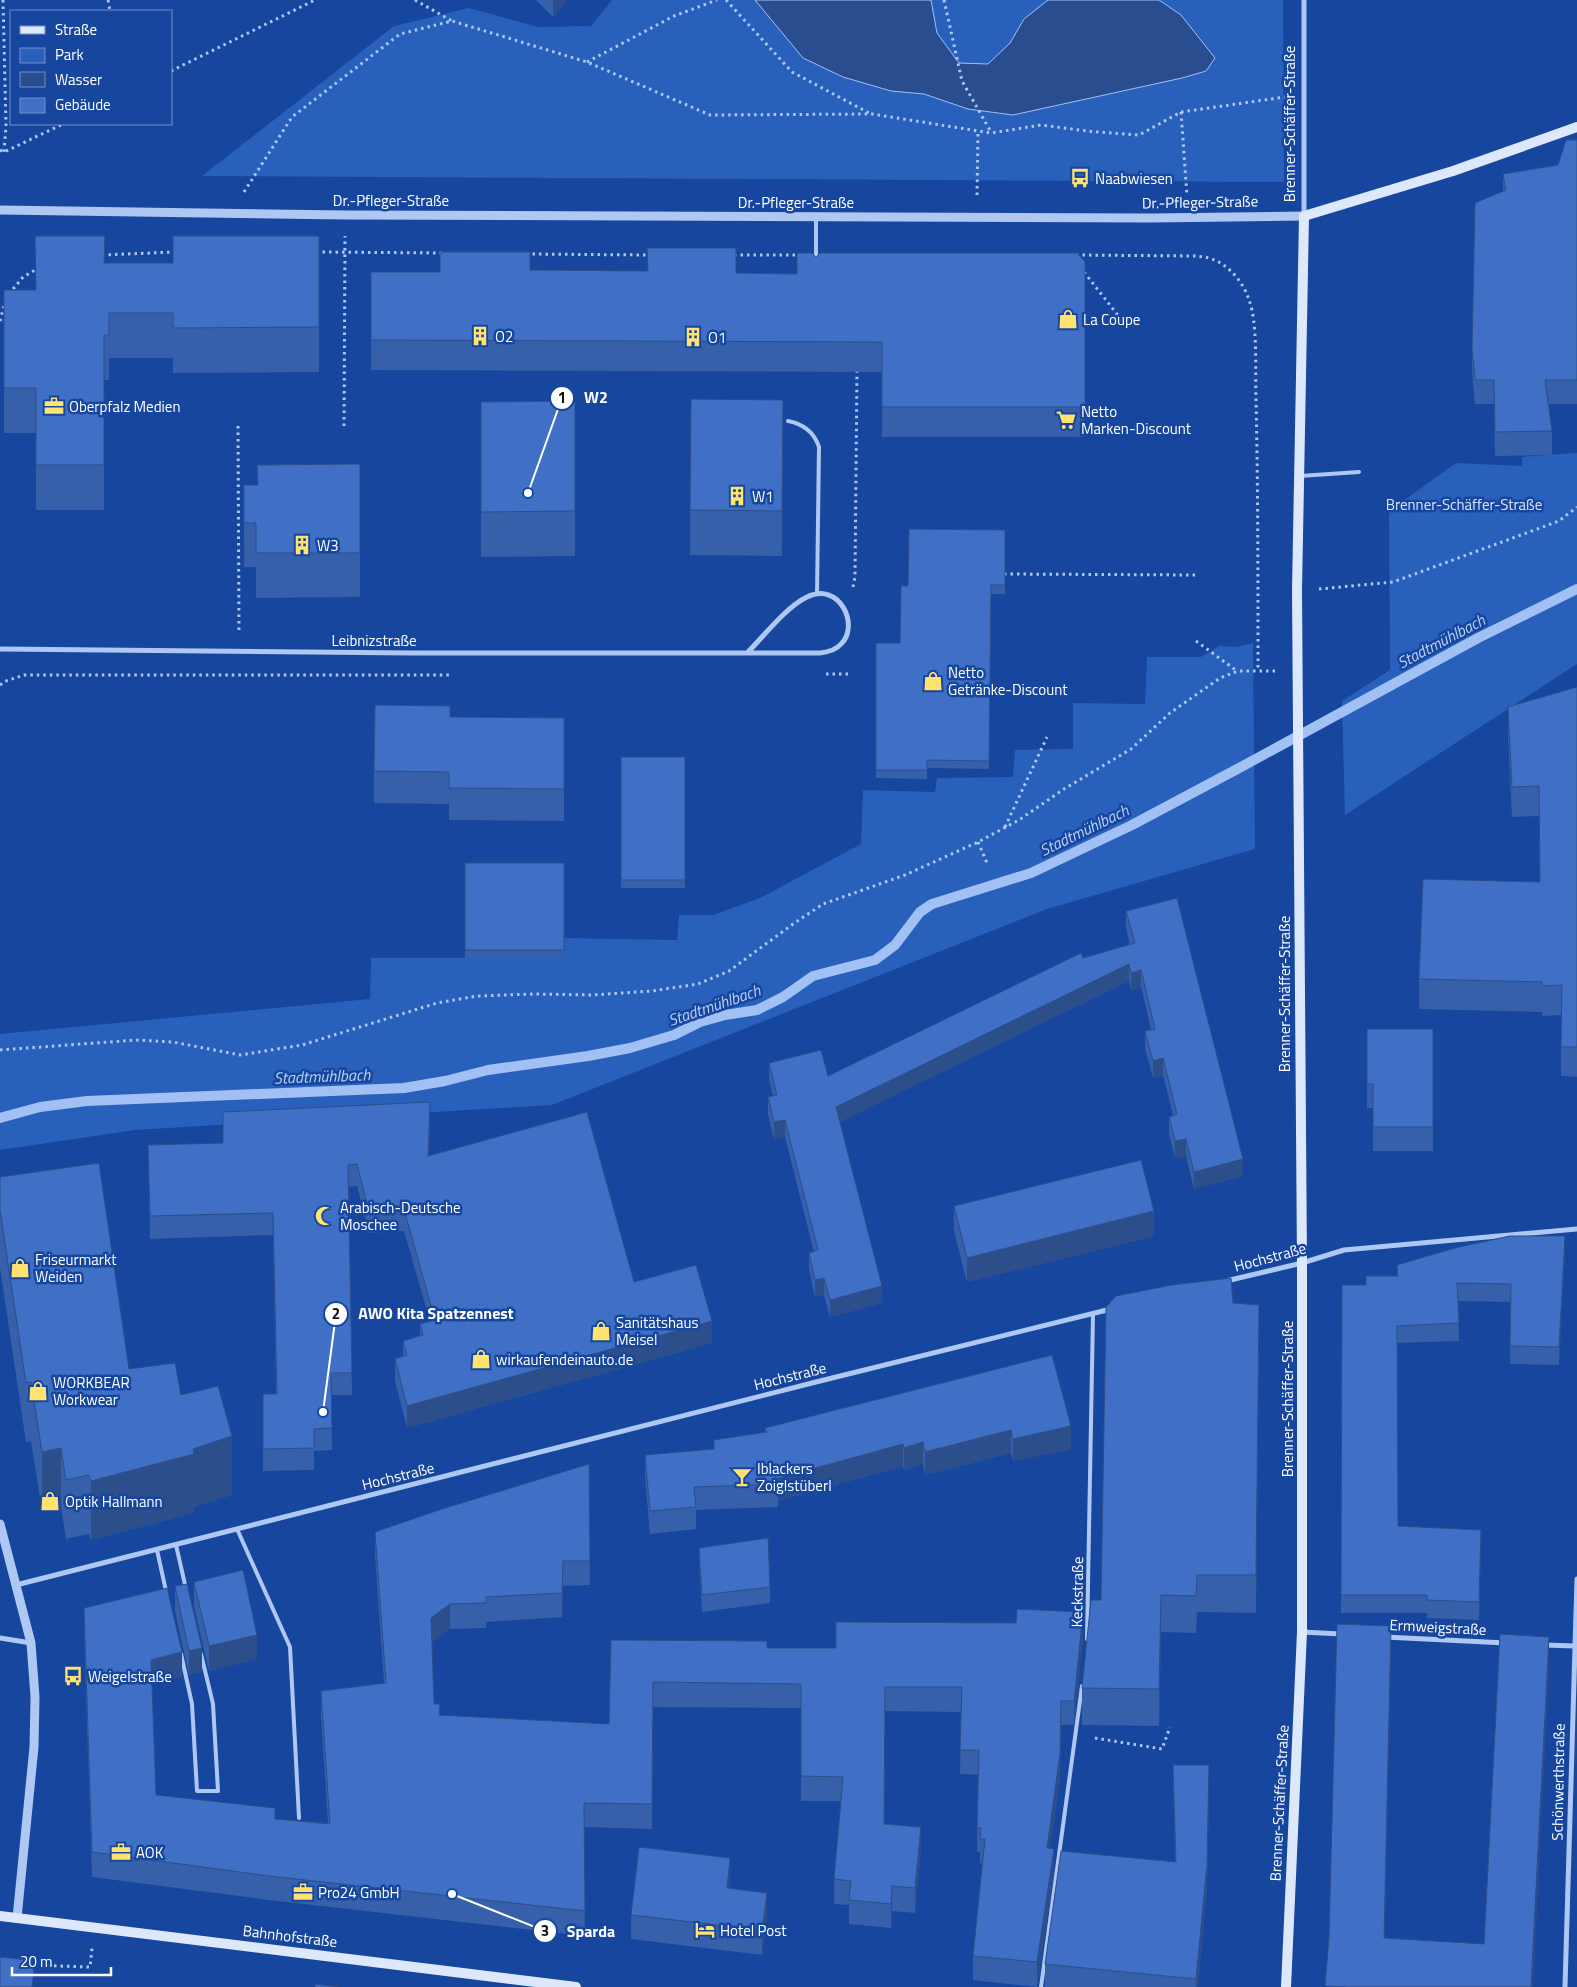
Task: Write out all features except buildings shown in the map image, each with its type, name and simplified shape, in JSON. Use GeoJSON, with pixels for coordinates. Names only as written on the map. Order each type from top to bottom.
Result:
{"type":"FeatureCollection","features":[{"type":"Feature","properties":{"kind":"main road","name":"Dr.-Pfleger-Straße"},"geometry":{"type":"LineString","coordinates":[[1304,216],[1453,171],[1577,127]]}},
{"type":"Feature","properties":{"kind":"main road","name":"Brenner-Schäffer-Straße"},"geometry":{"type":"LineString","coordinates":[[1286,1987],[1302,1632],[1302,1262],[1297,590],[1304,216]]}},
{"type":"Feature","properties":{"kind":"main road","name":"Bahnhofstraße"},"geometry":{"type":"LineString","coordinates":[[0,1916],[576,1987]]}},
{"type":"Feature","properties":{"kind":"street","name":"Brenner-Schäffer-Straße"},"geometry":{"type":"LineString","coordinates":[[1304,0],[1304,216]]}},
{"type":"Feature","properties":{"kind":"street","name":"Dr.-Pfleger-Straße"},"geometry":{"type":"LineString","coordinates":[[0,210],[345,215],[816,217],[1304,216]]}},
{"type":"Feature","properties":{"kind":"street"},"geometry":{"type":"LineString","coordinates":[[748,652],[784,616],[808,596],[817,594],[830,595],[838,599],[844,608],[848,620]]}},
{"type":"Feature","properties":{"kind":"street","name":"Leibnizstraße"},"geometry":{"type":"LineString","coordinates":[[0,649],[820,653],[831,651],[842,644],[847,635],[848,620]]}},
{"type":"Feature","properties":{"kind":"street","name":"Hochstraße"},"geometry":{"type":"LineString","coordinates":[[1222,1282],[1344,1250],[1577,1229]]}},
{"type":"Feature","properties":{"kind":"street","name":"Hochstraße"},"geometry":{"type":"LineString","coordinates":[[16,1585],[1120,1307]]}},
{"type":"Feature","properties":{"kind":"street"},"geometry":{"type":"LineString","coordinates":[[0,1524],[30,1643],[35,1697],[34,1748],[17,1918]]}},
{"type":"Feature","properties":{"kind":"street","name":"Schönwerthstraße"},"geometry":{"type":"LineString","coordinates":[[1565,1987],[1577,1579]]}},
{"type":"Feature","properties":{"kind":"street"},"geometry":{"type":"LineString","coordinates":[[1302,1632],[1352,1635]]}},
{"type":"Feature","properties":{"kind":"street","name":"Ermweigstraße"},"geometry":{"type":"LineString","coordinates":[[1381,1636],[1510,1643]]}},
{"type":"Feature","properties":{"kind":"street"},"geometry":{"type":"LineString","coordinates":[[0,1638],[30,1643]]}},
{"type":"Feature","properties":{"kind":"street"},"geometry":{"type":"LineString","coordinates":[[1540,1645],[1574,1646]]}},
{"type":"Feature","properties":{"kind":"lane"},"geometry":{"type":"LineString","coordinates":[[816,217],[816,264]]}},
{"type":"Feature","properties":{"kind":"lane"},"geometry":{"type":"LineString","coordinates":[[788,421],[806,427],[815,436],[819,447],[817,594]]}},
{"type":"Feature","properties":{"kind":"lane"},"geometry":{"type":"LineString","coordinates":[[1300,476],[1359,472]]}},
{"type":"Feature","properties":{"kind":"lane","name":"Keckstraße"},"geometry":{"type":"LineString","coordinates":[[1087,1645],[1093,1314]]}},
{"type":"Feature","properties":{"kind":"lane"},"geometry":{"type":"LineString","coordinates":[[237,1529],[290,1647],[299,1818]]}},
{"type":"Feature","properties":{"kind":"lane"},"geometry":{"type":"LineString","coordinates":[[176,1545],[187,1592]]}},
{"type":"Feature","properties":{"kind":"lane"},"geometry":{"type":"LineString","coordinates":[[157,1550],[168,1596]]}},
{"type":"Feature","properties":{"kind":"lane"},"geometry":{"type":"LineString","coordinates":[[179,1649],[192,1704],[197,1791],[218,1791],[213,1704],[199,1644]]}},
{"type":"Feature","properties":{"kind":"lane"},"geometry":{"type":"LineString","coordinates":[[1041,1987],[1077,1737],[1083,1682]]}},
{"type":"Feature","properties":{"kind":"path"},"geometry":{"type":"LineString","coordinates":[[2,151],[6,126],[3,0]]}},
{"type":"Feature","properties":{"kind":"path"},"geometry":{"type":"LineString","coordinates":[[172,71],[315,0]]}},
{"type":"Feature","properties":{"kind":"path"},"geometry":{"type":"LineString","coordinates":[[415,0],[452,21],[587,62],[710,115],[872,114],[991,133],[1041,125],[1139,135],[1181,112],[1304,95]]}},
{"type":"Feature","properties":{"kind":"path"},"geometry":{"type":"LineString","coordinates":[[587,62],[674,16],[717,0]]}},
{"type":"Feature","properties":{"kind":"path"},"geometry":{"type":"LineString","coordinates":[[726,0],[792,72],[872,114]]}},
{"type":"Feature","properties":{"kind":"path"},"geometry":{"type":"LineString","coordinates":[[944,0],[962,81],[991,133]]}},
{"type":"Feature","properties":{"kind":"path"},"geometry":{"type":"LineString","coordinates":[[230,214],[292,117],[400,34],[452,21]]}},
{"type":"Feature","properties":{"kind":"path"},"geometry":{"type":"LineString","coordinates":[[1181,112],[1188,217]]}},
{"type":"Feature","properties":{"kind":"path"},"geometry":{"type":"LineString","coordinates":[[2,151],[61,125]]}},
{"type":"Feature","properties":{"kind":"path"},"geometry":{"type":"LineString","coordinates":[[977,217],[978,131]]}},
{"type":"Feature","properties":{"kind":"path"},"geometry":{"type":"LineString","coordinates":[[344,426],[345,215]]}},
{"type":"Feature","properties":{"kind":"path"},"geometry":{"type":"LineString","coordinates":[[97,256],[184,252]]}},
{"type":"Feature","properties":{"kind":"path"},"geometry":{"type":"LineString","coordinates":[[309,252],[444,253]]}},
{"type":"Feature","properties":{"kind":"path"},"geometry":{"type":"LineString","coordinates":[[522,254],[650,255]]}},
{"type":"Feature","properties":{"kind":"path"},"geometry":{"type":"LineString","coordinates":[[729,255],[816,255]]}},
{"type":"Feature","properties":{"kind":"path"},"geometry":{"type":"LineString","coordinates":[[1077,263],[1071,255],[1197,256],[1212,259],[1229,270],[1243,285],[1252,312],[1254,343],[1258,489],[1258,671]]}},
{"type":"Feature","properties":{"kind":"path"},"geometry":{"type":"LineString","coordinates":[[0,321],[4,304],[11,289],[23,277],[44,265]]}},
{"type":"Feature","properties":{"kind":"path"},"geometry":{"type":"LineString","coordinates":[[1083,270],[1124,323]]}},
{"type":"Feature","properties":{"kind":"path"},"geometry":{"type":"LineString","coordinates":[[848,620],[855,577],[857,362]]}},
{"type":"Feature","properties":{"kind":"path"},"geometry":{"type":"LineString","coordinates":[[238,426],[239,651]]}},
{"type":"Feature","properties":{"kind":"path"},"geometry":{"type":"LineString","coordinates":[[1297,590],[1358,587],[1394,582],[1559,522],[1577,507]]}},
{"type":"Feature","properties":{"kind":"path"},"geometry":{"type":"LineString","coordinates":[[1004,574],[1196,575]]}},
{"type":"Feature","properties":{"kind":"path"},"geometry":{"type":"LineString","coordinates":[[1196,642],[1238,671]]}},
{"type":"Feature","properties":{"kind":"path"},"geometry":{"type":"LineString","coordinates":[[0,1050],[136,1040],[173,1042],[240,1055],[302,1045],[437,1004],[477,996],[593,995],[652,991],[698,984],[729,971],[823,904],[906,875],[978,842],[1005,827],[1131,748],[1170,713],[1220,678],[1238,671],[1298,670]]}},
{"type":"Feature","properties":{"kind":"path"},"geometry":{"type":"LineString","coordinates":[[1005,827],[1047,737]]}},
{"type":"Feature","properties":{"kind":"path"},"geometry":{"type":"LineString","coordinates":[[978,842],[988,863]]}},
{"type":"Feature","properties":{"kind":"path"},"geometry":{"type":"LineString","coordinates":[[1077,1737],[1099,1738],[1162,1749],[1170,1727]]}},
{"type":"Feature","properties":{"kind":"path"},"geometry":{"type":"LineString","coordinates":[[26,1965],[90,1967],[94,1928]]}},
{"type":"Feature","properties":{"kind":"green space"},"geometry":{"type":"Polygon","coordinates":[[[612,0],[1283,0],[1284,182],[202,176],[394,26],[469,8],[538,27],[591,26],[612,0]]]}},
{"type":"Feature","properties":{"kind":"green space"},"geometry":{"type":"Polygon","coordinates":[[[1577,453],[1577,664],[1345,815],[1342,701],[1390,670],[1389,511],[1456,463],[1522,466],[1522,457],[1577,453]]]}},
{"type":"Feature","properties":{"kind":"green space"},"geometry":{"type":"Polygon","coordinates":[[[1253,643],[1255,849],[1047,909],[552,1105],[135,1130],[0,1150],[0,1034],[370,999],[371,958],[564,958],[564,938],[677,940],[679,915],[713,915],[760,898],[861,844],[863,790],[935,792],[937,778],[1013,777],[1015,750],[1073,749],[1073,703],[1145,704],[1147,657],[1201,657],[1219,646],[1236,647],[1253,643]]]}},
{"type":"Feature","properties":{"kind":"water"},"geometry":{"type":"Polygon","coordinates":[[[755,0],[931,0],[937,33],[959,63],[988,64],[1010,43],[1024,19],[1048,0],[1159,0],[1181,15],[1215,58],[1206,71],[1182,78],[1013,115],[968,109],[924,94],[891,91],[843,77],[803,58],[755,0]]]}},
{"type":"Feature","properties":{"kind":"waterway","name":"Stadtmühlbach"},"geometry":{"type":"LineString","coordinates":[[0,1118],[40,1107],[87,1101],[404,1088],[445,1081],[488,1070],[630,1048],[674,1035],[700,1022],[725,1015],[757,1010],[783,997],[813,976],[875,960],[895,945],[920,912],[932,904],[1031,873],[1132,825],[1478,638],[1577,589]]}},
{"type":"Feature","properties":{"kind":"place","name":"Naabwiesen"},"geometry":{"type":"Point","coordinates":[1080,178]}},
{"type":"Feature","properties":{"kind":"place","name":"La Coupe"},"geometry":{"type":"Point","coordinates":[1068,319]}},
{"type":"Feature","properties":{"kind":"place","name":"O2"},"geometry":{"type":"Point","coordinates":[480,336]}},
{"type":"Feature","properties":{"kind":"place","name":"O1"},"geometry":{"type":"Point","coordinates":[693,337]}},
{"type":"Feature","properties":{"kind":"place","name":"Oberpfalz Medien"},"geometry":{"type":"Point","coordinates":[54,406]}},
{"type":"Feature","properties":{"kind":"place","name":"Netto Marken-Discount"},"geometry":{"type":"Point","coordinates":[1066,420]}},
{"type":"Feature","properties":{"kind":"place","name":"W2"},"geometry":{"type":"Point","coordinates":[528,493]}},
{"type":"Feature","properties":{"kind":"place","name":"W1"},"geometry":{"type":"Point","coordinates":[737,496]}},
{"type":"Feature","properties":{"kind":"place","name":"W3"},"geometry":{"type":"Point","coordinates":[302,545]}},
{"type":"Feature","properties":{"kind":"place","name":"Netto Getränke-Discount"},"geometry":{"type":"Point","coordinates":[933,681]}},
{"type":"Feature","properties":{"kind":"place","name":"Arabisch-Deutsche Moschee"},"geometry":{"type":"Point","coordinates":[325,1216]}},
{"type":"Feature","properties":{"kind":"place","name":"Friseurmarkt Weiden"},"geometry":{"type":"Point","coordinates":[20,1268]}},
{"type":"Feature","properties":{"kind":"place","name":"Sanitätshaus Meisel"},"geometry":{"type":"Point","coordinates":[601,1331]}},
{"type":"Feature","properties":{"kind":"place","name":"wirkaufendeinauto.de"},"geometry":{"type":"Point","coordinates":[481,1359]}},
{"type":"Feature","properties":{"kind":"place","name":"WORKBEAR Workwear"},"geometry":{"type":"Point","coordinates":[38,1391]}},
{"type":"Feature","properties":{"kind":"place","name":"AWO Kita Spatzennest"},"geometry":{"type":"Point","coordinates":[323,1412]}},
{"type":"Feature","properties":{"kind":"place","name":"Iblackers Zoiglstüberl"},"geometry":{"type":"Point","coordinates":[742,1477]}},
{"type":"Feature","properties":{"kind":"place","name":"Optik Hallmann"},"geometry":{"type":"Point","coordinates":[50,1501]}},
{"type":"Feature","properties":{"kind":"place","name":"Weigelstraße"},"geometry":{"type":"Point","coordinates":[73,1676]}},
{"type":"Feature","properties":{"kind":"place","name":"AOK"},"geometry":{"type":"Point","coordinates":[121,1852]}},
{"type":"Feature","properties":{"kind":"place","name":"Pro24 GmbH"},"geometry":{"type":"Point","coordinates":[303,1892]}},
{"type":"Feature","properties":{"kind":"place","name":"Sparda"},"geometry":{"type":"Point","coordinates":[452,1894]}},
{"type":"Feature","properties":{"kind":"place","name":"Hotel Post"},"geometry":{"type":"Point","coordinates":[705,1930]}}]}
